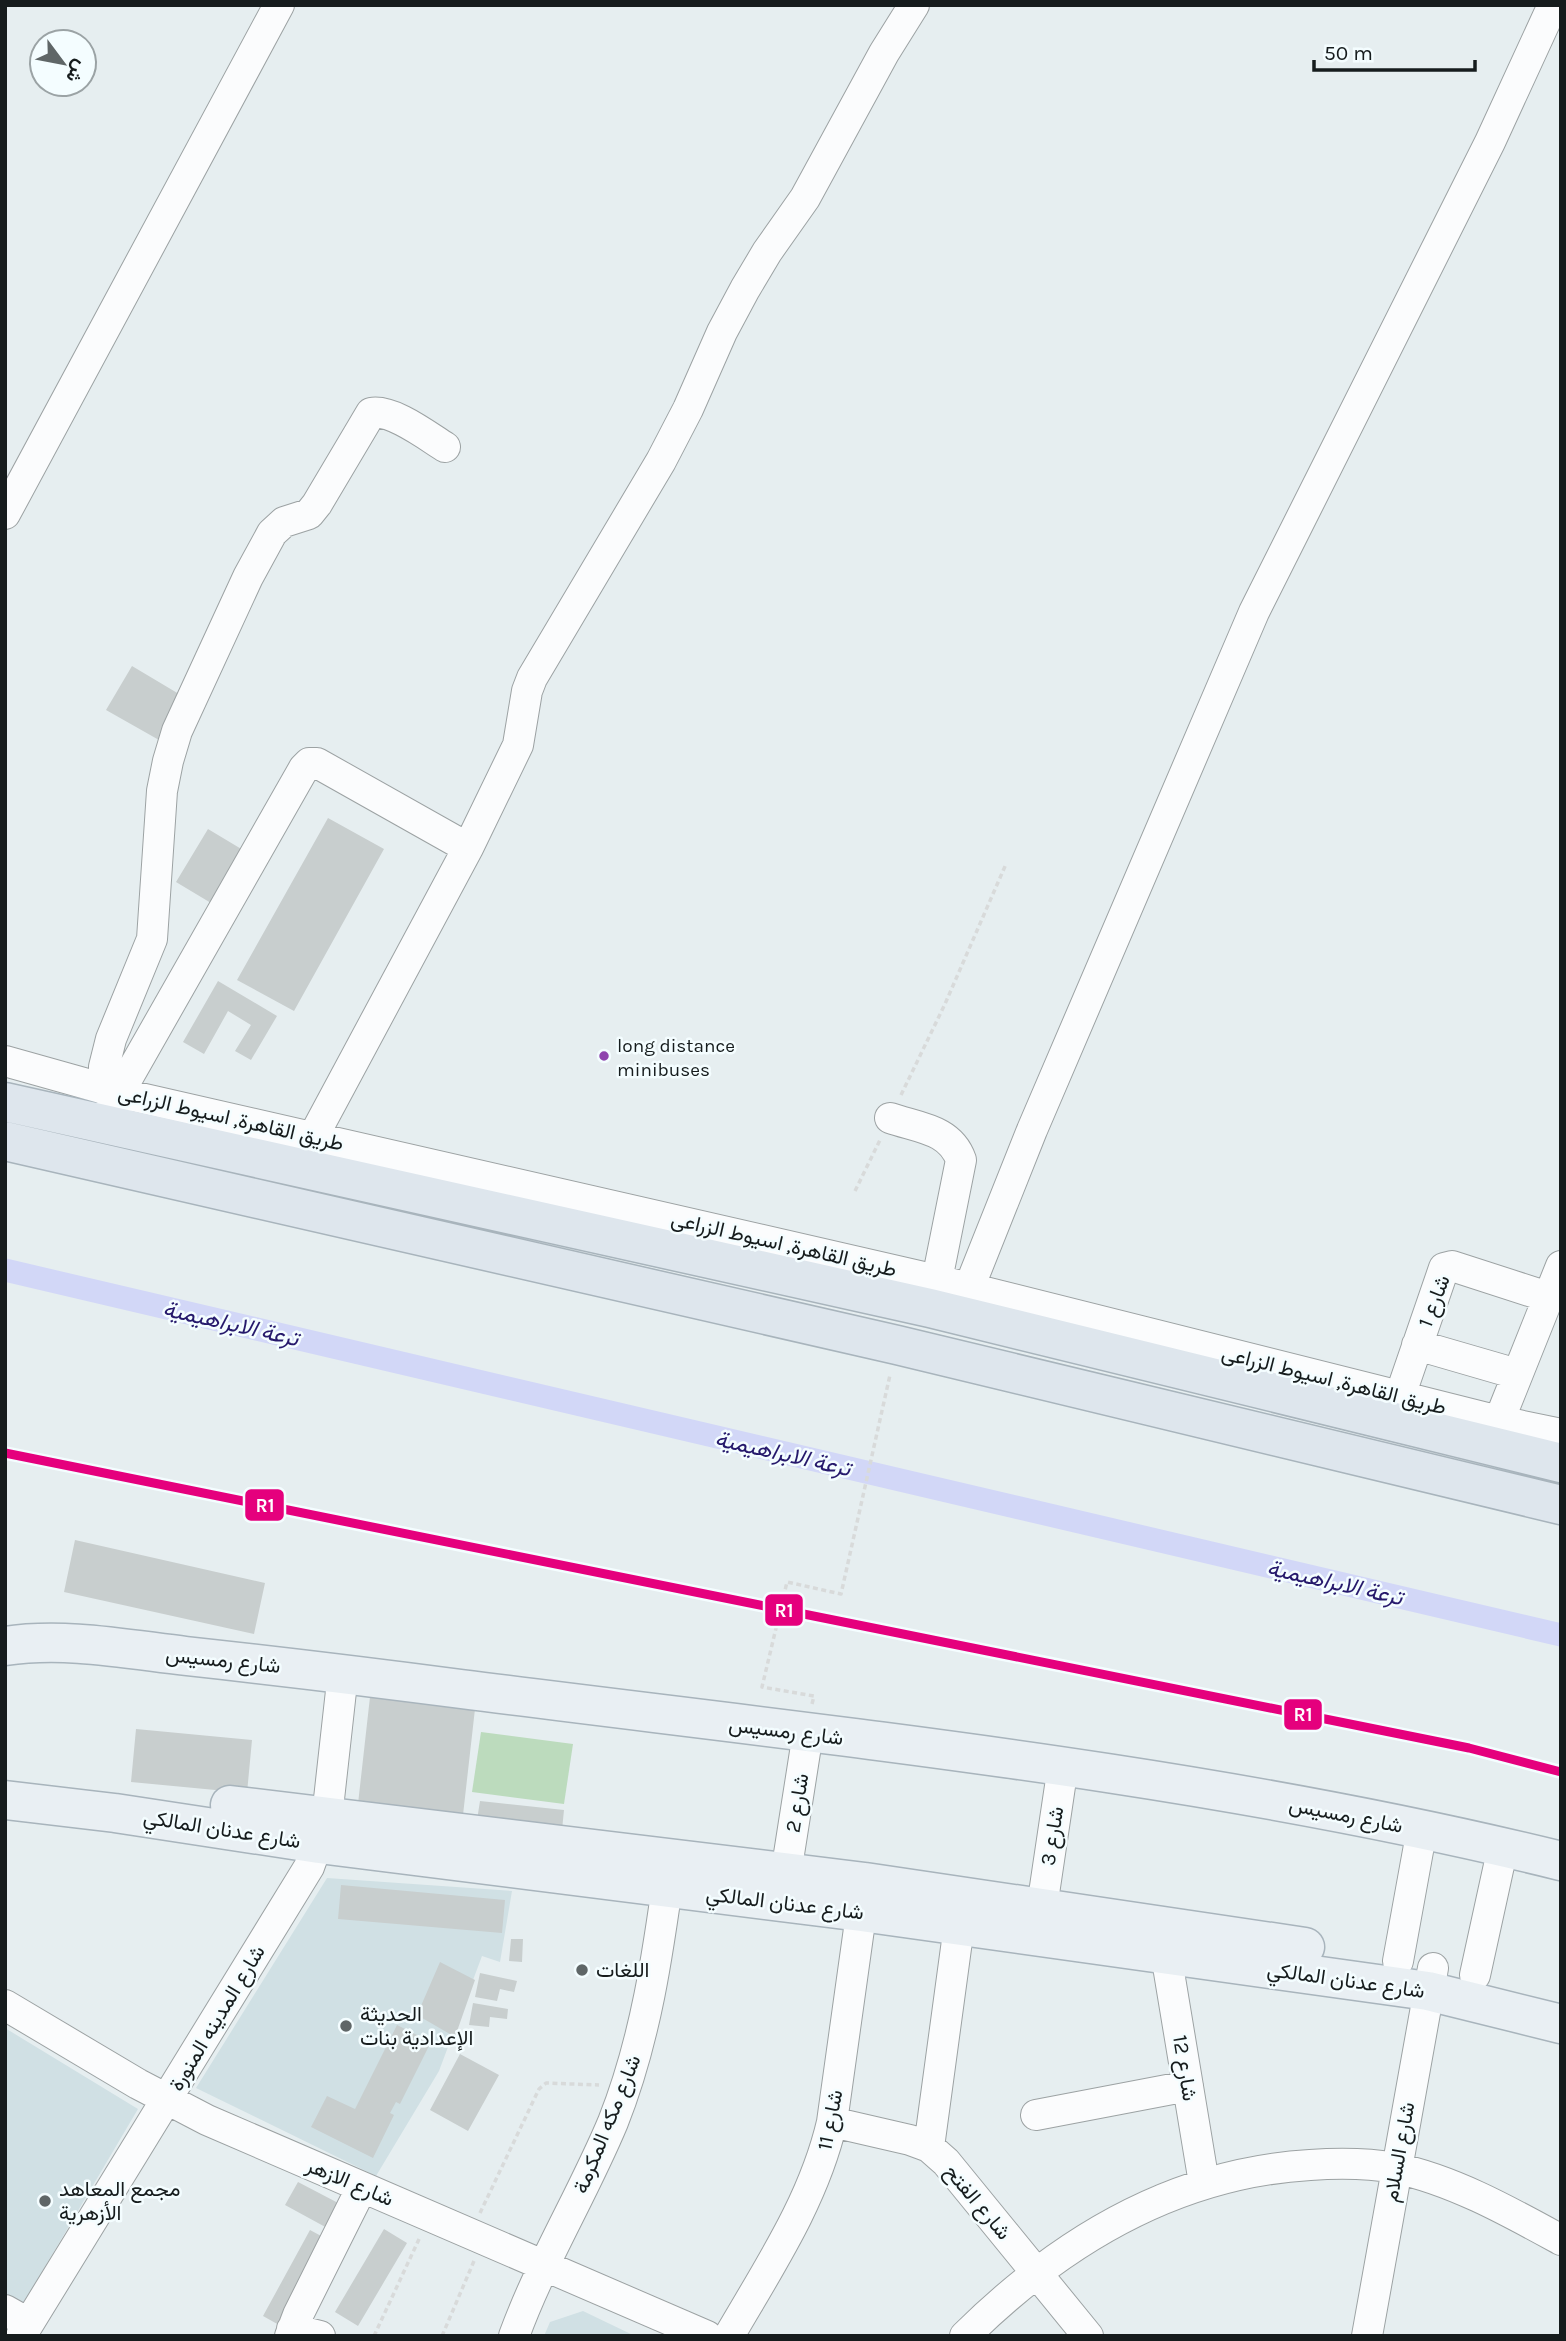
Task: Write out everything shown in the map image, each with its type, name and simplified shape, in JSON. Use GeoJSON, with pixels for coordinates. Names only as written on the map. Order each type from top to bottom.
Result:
{"type":"FeatureCollection","features":[{"type":"Feature","properties":{"kind":"highway","name":"طريق القاهرة, اسيوط الزراعى"},"geometry":{"type":"LineString","coordinates":[[5,1102],[109,1101],[305,1152],[946,1292],[1561,1463]]}},
{"type":"Feature","properties":{"kind":"highway"},"geometry":{"type":"LineString","coordinates":[[5,1141],[920,1351],[1561,1505]]}},
{"type":"Feature","properties":{"kind":"highway"},"geometry":{"type":"LineString","coordinates":[[920,1351],[946,1292]]}},
{"type":"Feature","properties":{"kind":"main road","name":"شارع رمسيس"},"geometry":{"type":"LineString","coordinates":[[5,1646],[60,1642],[343,1674],[1063,1766],[1422,1829],[1561,1861]]}},
{"type":"Feature","properties":{"kind":"main road","name":"شارع عدنان المالكي"},"geometry":{"type":"LineString","coordinates":[[5,1777],[323,1830],[669,1874],[863,1897],[1042,1907],[1420,1973],[1561,2024]]}},
{"type":"Feature","properties":{"kind":"main road","name":"شارع عدنان المالكي"},"geometry":{"type":"LineString","coordinates":[[5,1800],[115,1813],[323,1830]]}},
{"type":"Feature","properties":{"kind":"main road","name":"شارع عدنان المالكي"},"geometry":{"type":"LineString","coordinates":[[669,1874],[786,1873],[959,1926],[1166,1954],[1475,1975],[1561,1997]]}},
{"type":"Feature","properties":{"kind":"street"},"geometry":{"type":"LineString","coordinates":[[5,514],[279,5]]}},
{"type":"Feature","properties":{"kind":"street"},"geometry":{"type":"LineString","coordinates":[[305,1152],[468,848],[518,745],[524,706],[532,678],[622,531],[667,450],[745,289],[805,198],[884,53],[914,5]]}},
{"type":"Feature","properties":{"kind":"street"},"geometry":{"type":"LineString","coordinates":[[946,1292],[1032,1130],[1259,601],[1490,142],[1553,5]]}},
{"type":"Feature","properties":{"kind":"street"},"geometry":{"type":"LineString","coordinates":[[109,1101],[104,1067],[111,1039],[152,939],[156,914],[162,791],[168,761],[187,706],[248,577],[272,533],[284,522],[309,514],[317,504],[371,412],[380,411],[393,416],[445,447]]}},
{"type":"Feature","properties":{"kind":"street"},"geometry":{"type":"LineString","coordinates":[[109,1101],[309,762],[317,763],[468,848]]}},
{"type":"Feature","properties":{"kind":"street","name":"طريق القاهرة, اسيوط الزراعى"},"geometry":{"type":"LineString","coordinates":[[5,1061],[109,1101]]}},
{"type":"Feature","properties":{"kind":"street"},"geometry":{"type":"LineString","coordinates":[[890,1118],[947,1137],[956,1147],[961,1160],[946,1292]]}},
{"type":"Feature","properties":{"kind":"street","name":"شارع 1"},"geometry":{"type":"LineString","coordinates":[[1400,1396],[1442,1271],[1448,1266],[1548,1297]]}},
{"type":"Feature","properties":{"kind":"street"},"geometry":{"type":"LineString","coordinates":[[1499,1421],[1561,1266]]}},
{"type":"Feature","properties":{"kind":"street","name":"طريق القاهرة, اسيوط الزراعى"},"geometry":{"type":"LineString","coordinates":[[946,1292],[1561,1434]]}},
{"type":"Feature","properties":{"kind":"street"},"geometry":{"type":"LineString","coordinates":[[1417,1345],[1517,1374]]}},
{"type":"Feature","properties":{"kind":"street","name":"شارع المدينه المنورة"},"geometry":{"type":"LineString","coordinates":[[18,2323],[167,2100],[309,1867],[323,1830],[343,1674]]}},
{"type":"Feature","properties":{"kind":"street","name":"شارع 2"},"geometry":{"type":"LineString","coordinates":[[786,1873],[807,1733]]}},
{"type":"Feature","properties":{"kind":"street","name":"شارع 3"},"geometry":{"type":"LineString","coordinates":[[1042,1907],[1063,1766]]}},
{"type":"Feature","properties":{"kind":"street","name":"شارع السلام"},"geometry":{"type":"LineString","coordinates":[[1367,2336],[1396,2169],[1420,1973],[1422,1829]]}},
{"type":"Feature","properties":{"kind":"street"},"geometry":{"type":"LineString","coordinates":[[1475,1975],[1503,1847]]}},
{"type":"Feature","properties":{"kind":"street","name":"شارع مكه المكرمة"},"geometry":{"type":"LineString","coordinates":[[514,2336],[597,2157],[626,2086],[651,1996],[669,1874]]}},
{"type":"Feature","properties":{"kind":"street","name":"شارع 11"},"geometry":{"type":"LineString","coordinates":[[729,2336],[808,2197],[826,2150],[863,1897]]}},
{"type":"Feature","properties":{"kind":"street"},"geometry":{"type":"LineString","coordinates":[[929,2147],[959,1926]]}},
{"type":"Feature","properties":{"kind":"street","name":"شارع 12"},"geometry":{"type":"LineString","coordinates":[[1166,1954],[1204,2183]]}},
{"type":"Feature","properties":{"kind":"street","name":"شارع الازهر"},"geometry":{"type":"LineString","coordinates":[[5,2005],[167,2100],[207,2120],[707,2336]]}},
{"type":"Feature","properties":{"kind":"street"},"geometry":{"type":"LineString","coordinates":[[1036,2115],[1188,2086]]}},
{"type":"Feature","properties":{"kind":"street","name":"شارع الفتح"},"geometry":{"type":"LineString","coordinates":[[832,2122],[929,2147],[946,2162],[1088,2336]]}},
{"type":"Feature","properties":{"kind":"street"},"geometry":{"type":"LineString","coordinates":[[965,2336],[1000,2302],[1036,2273],[1122,2217],[1204,2183],[1282,2166],[1360,2164],[1396,2169],[1464,2192],[1561,2241]]}},
{"type":"Feature","properties":{"kind":"street"},"geometry":{"type":"LineString","coordinates":[[301,2334],[362,2187]]}},
{"type":"Feature","properties":{"kind":"path"},"geometry":{"type":"LineString","coordinates":[[856,1191],[1006,864]]}},
{"type":"Feature","properties":{"kind":"path"},"geometry":{"type":"LineString","coordinates":[[802,1694],[762,1687],[787,1582],[841,1594],[888,1384]]}},
{"type":"Feature","properties":{"kind":"path"},"geometry":{"type":"LineString","coordinates":[[442,2336],[477,2237],[540,2089],[546,2083],[626,2086]]}},
{"type":"Feature","properties":{"kind":"path"},"geometry":{"type":"LineString","coordinates":[[374,2336],[430,2216]]}},
{"type":"Feature","properties":{"kind":"shaded area","name":"الحديثة الإعدادية بنات"},"geometry":{"type":"Polygon","coordinates":[[[327,1878],[512,1891],[500,1962],[482,1956],[439,2071],[376,2176],[196,2088],[327,1878]]]}},
{"type":"Feature","properties":{"kind":"shaded area","name":"مجمع المعاهد الأزهرية"},"geometry":{"type":"Polygon","coordinates":[[[5,2028],[138,2109],[23,2304],[5,2294],[5,2028]]]}},
{"type":"Feature","properties":{"kind":"shaded area"},"geometry":{"type":"Polygon","coordinates":[[[583,2311],[635,2336],[544,2336],[550,2322],[583,2311]]]}},
{"type":"Feature","properties":{"kind":"green space"},"geometry":{"type":"Polygon","coordinates":[[[481,1732],[573,1744],[564,1804],[472,1792],[481,1732]]]}},
{"type":"Feature","properties":{"kind":"building"},"geometry":{"type":"Polygon","coordinates":[[[132,666],[184,697],[159,740],[106,710],[132,666]]]}},
{"type":"Feature","properties":{"kind":"building"},"geometry":{"type":"Polygon","coordinates":[[[328,818],[384,849],[294,1011],[237,980],[328,818]]]}},
{"type":"Feature","properties":{"kind":"building"},"geometry":{"type":"Polygon","coordinates":[[[208,829],[248,853],[216,906],[176,882],[208,829]]]}},
{"type":"Feature","properties":{"kind":"building"},"geometry":{"type":"Polygon","coordinates":[[[218,981],[277,1016],[251,1060],[235,1051],[251,1025],[228,1011],[204,1054],[183,1042],[218,981]]]}},
{"type":"Feature","properties":{"kind":"building"},"geometry":{"type":"Polygon","coordinates":[[[75,1540],[265,1583],[254,1634],[64,1592],[75,1540]]]}},
{"type":"Feature","properties":{"kind":"building"},"geometry":{"type":"Polygon","coordinates":[[[371,1688],[476,1700],[463,1815],[358,1804],[371,1688]]]}},
{"type":"Feature","properties":{"kind":"building"},"geometry":{"type":"Polygon","coordinates":[[[136,1729],[252,1740],[247,1793],[131,1782],[136,1729]]]}},
{"type":"Feature","properties":{"kind":"building"},"geometry":{"type":"Polygon","coordinates":[[[480,1801],[564,1810],[562,1830],[477,1820],[480,1801]]]}},
{"type":"Feature","properties":{"kind":"building"},"geometry":{"type":"Polygon","coordinates":[[[341,1885],[505,1900],[502,1933],[338,1919],[341,1885]]]}},
{"type":"Feature","properties":{"kind":"building"},"geometry":{"type":"Polygon","coordinates":[[[511,1939],[523,1939],[522,1962],[509,1961],[511,1939]]]}},
{"type":"Feature","properties":{"kind":"building"},"geometry":{"type":"Polygon","coordinates":[[[440,1962],[475,1980],[455,2037],[417,2015],[440,1962]]]}},
{"type":"Feature","properties":{"kind":"building"},"geometry":{"type":"Polygon","coordinates":[[[480,1973],[517,1981],[514,1992],[500,1989],[497,2001],[475,1997],[480,1973]]]}},
{"type":"Feature","properties":{"kind":"building"},"geometry":{"type":"Polygon","coordinates":[[[473,2003],[508,2009],[507,2019],[490,2017],[489,2027],[469,2025],[473,2003]]]}},
{"type":"Feature","properties":{"kind":"building"},"geometry":{"type":"Polygon","coordinates":[[[397,2025],[431,2042],[400,2104],[396,2102],[390,2113],[394,2115],[373,2158],[311,2127],[327,2096],[355,2109],[397,2025]]]}},
{"type":"Feature","properties":{"kind":"building"},"geometry":{"type":"Polygon","coordinates":[[[460,2054],[499,2075],[468,2131],[430,2110],[460,2054]]]}},
{"type":"Feature","properties":{"kind":"building"},"geometry":{"type":"Polygon","coordinates":[[[298,2182],[342,2205],[329,2229],[285,2205],[298,2182]]]}},
{"type":"Feature","properties":{"kind":"building"},"geometry":{"type":"Polygon","coordinates":[[[384,2229],[407,2243],[358,2326],[335,2312],[384,2229]]]}},
{"type":"Feature","properties":{"kind":"building"},"geometry":{"type":"Polygon","coordinates":[[[310,2230],[336,2244],[288,2330],[263,2316],[310,2230]]]}},
{"type":"Feature","properties":{"kind":"waterway","name":"ترعة الابراهيمية"},"geometry":{"type":"LineString","coordinates":[[5,1270],[1561,1635]]}},
{"type":"Feature","properties":{"kind":"transit line","name":"R1"},"geometry":{"type":"LineString","coordinates":[[5,1453],[1469,1748],[1561,1772]]}},
{"type":"Feature","properties":{"kind":"place","name":"long distance minibuses"},"geometry":{"type":"Point","coordinates":[604,1056]}},
{"type":"Feature","properties":{"kind":"place","name":"اللغات"},"geometry":{"type":"Point","coordinates":[582,1970]}},
{"type":"Feature","properties":{"kind":"place","name":"الحديثة الإعدادية بنات"},"geometry":{"type":"Point","coordinates":[346,2026]}},
{"type":"Feature","properties":{"kind":"place","name":"مجمع المعاهد الأزهرية"},"geometry":{"type":"Point","coordinates":[45,2201]}}]}
